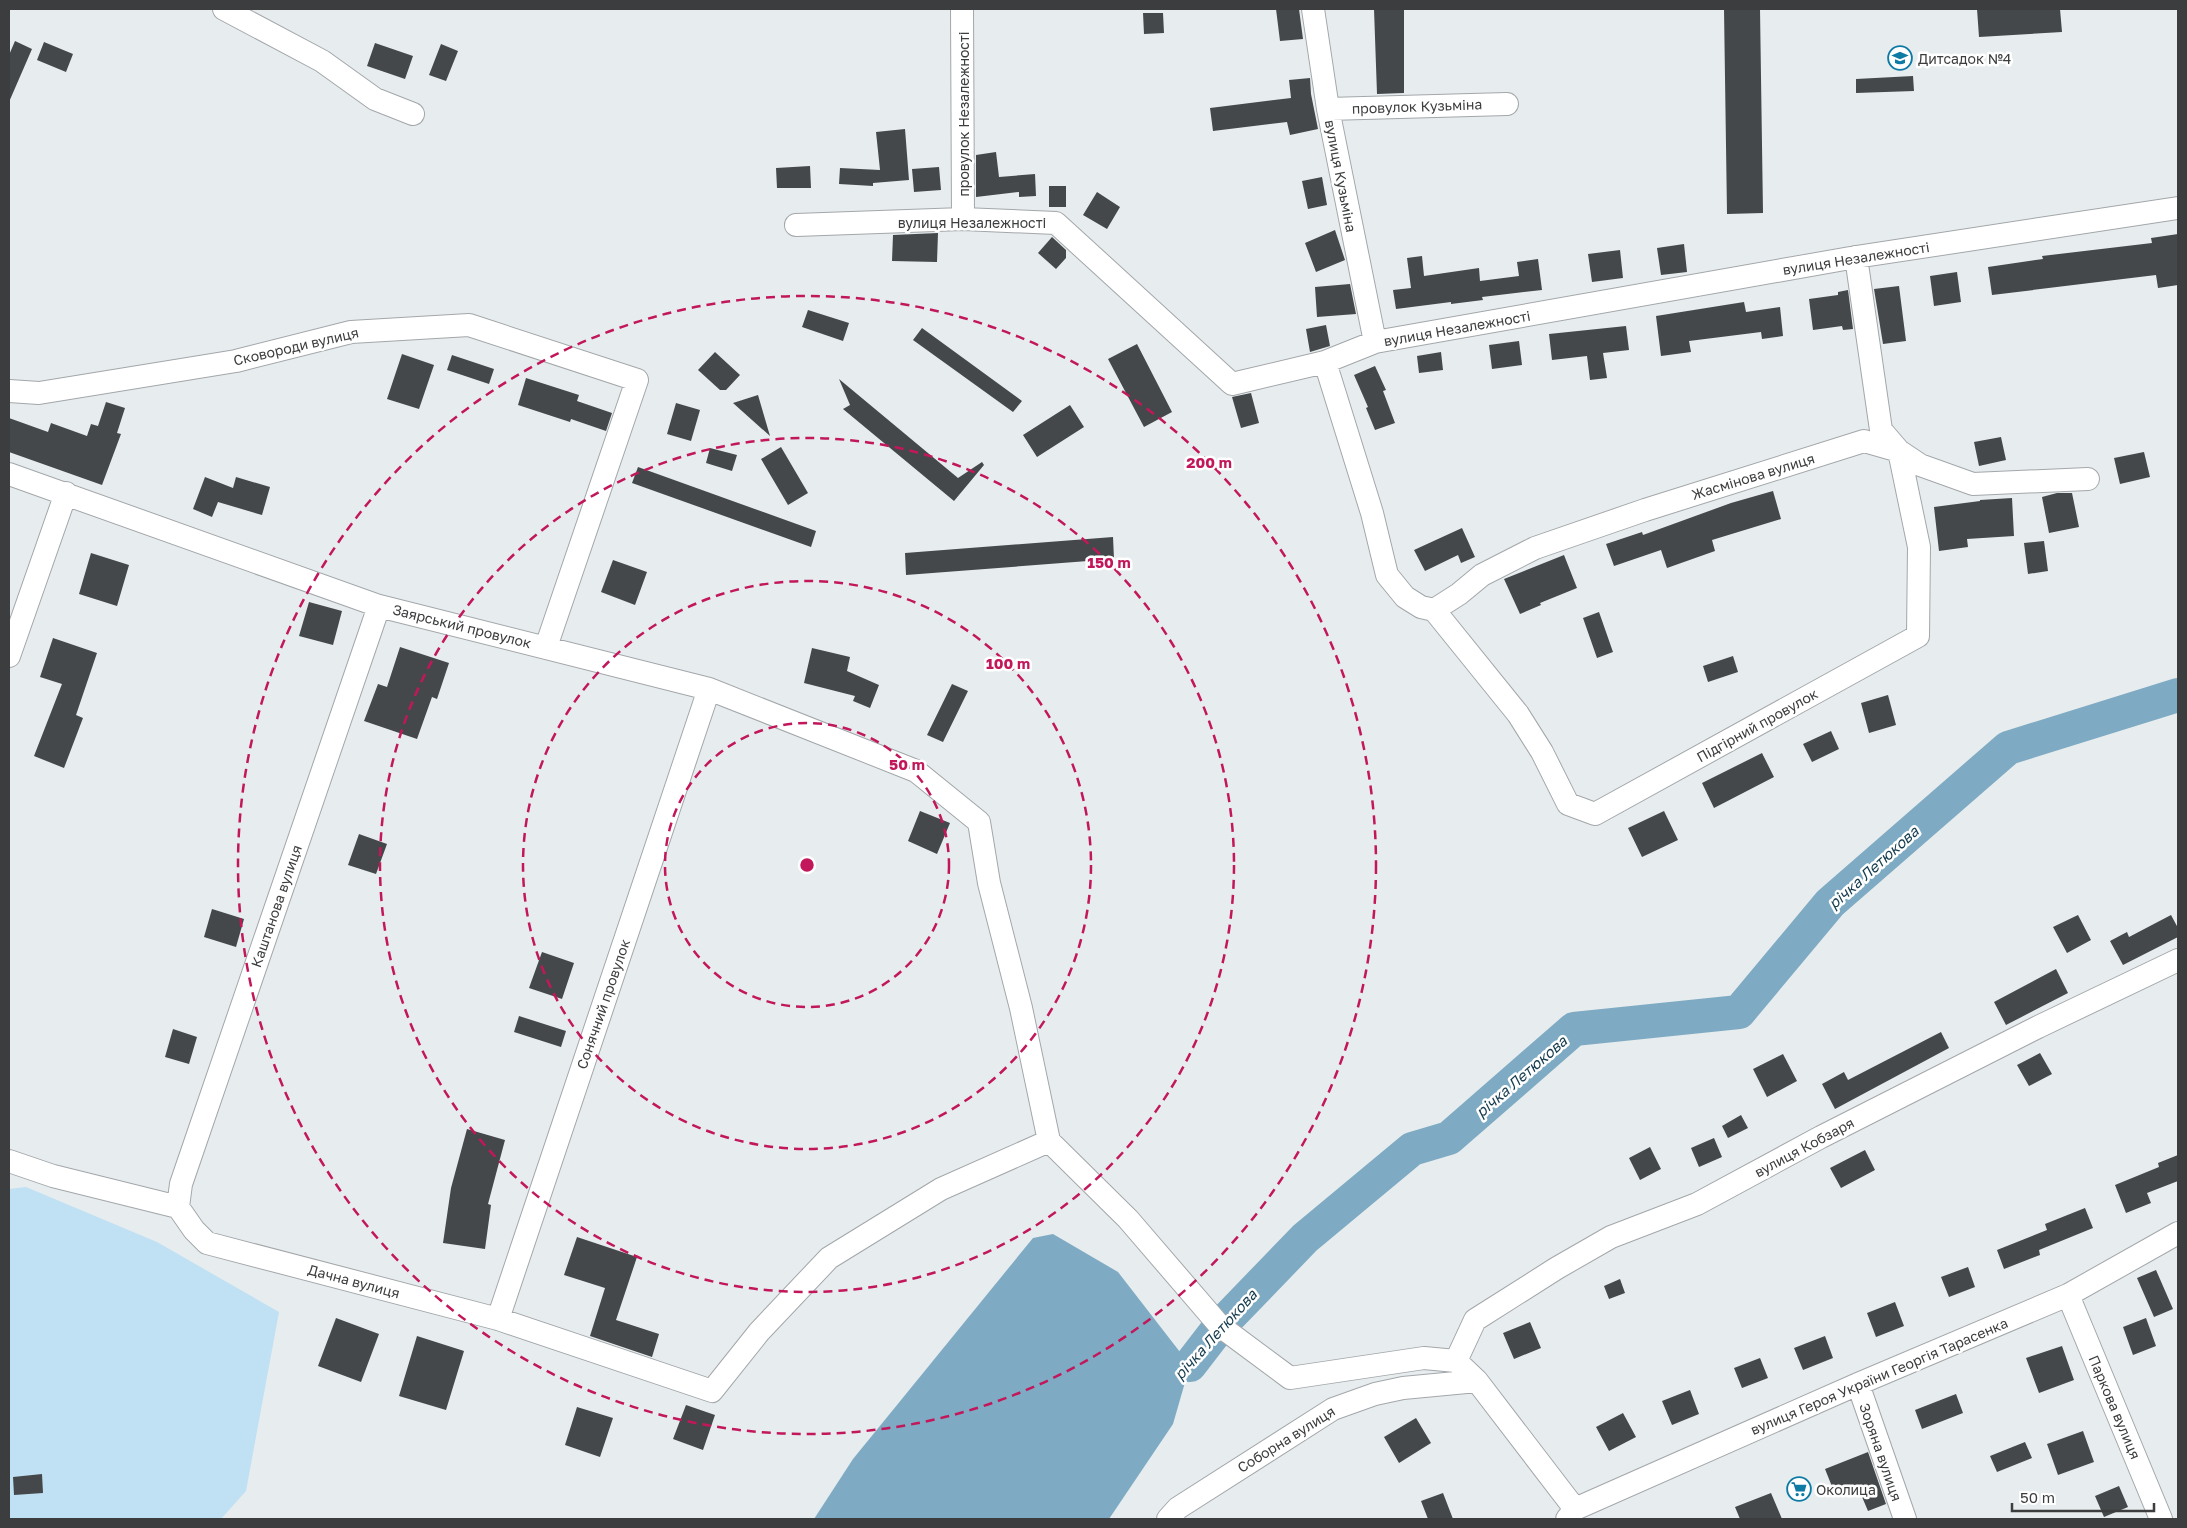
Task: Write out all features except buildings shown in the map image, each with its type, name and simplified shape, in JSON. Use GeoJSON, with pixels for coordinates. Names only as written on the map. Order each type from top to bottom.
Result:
{"type":"FeatureCollection","features":[{"type":"Feature","properties":{"kind":"street"},"geometry":{"type":"LineString","coordinates":[[224,9],[322,62],[375,99],[413,114]]}},
{"type":"Feature","properties":{"kind":"street","name":"провулок Незалежності"},"geometry":{"type":"LineString","coordinates":[[962,9],[963,219]]}},
{"type":"Feature","properties":{"kind":"street","name":"вулиця Кузьміна"},"geometry":{"type":"LineString","coordinates":[[1313,9],[1328,109],[1375,342]]}},
{"type":"Feature","properties":{"kind":"street","name":"провулок Кузьміна"},"geometry":{"type":"LineString","coordinates":[[1328,109],[1507,104]]}},
{"type":"Feature","properties":{"kind":"street","name":"вулиця Незалежності"},"geometry":{"type":"LineString","coordinates":[[796,225],[963,219],[1056,222],[1232,384],[1325,362],[1375,342],[1856,257],[2178,208]]}},
{"type":"Feature","properties":{"kind":"street"},"geometry":{"type":"LineString","coordinates":[[1856,257],[1880,430],[1899,450]]}},
{"type":"Feature","properties":{"kind":"street","name":"Сковороди вулиця"},"geometry":{"type":"LineString","coordinates":[[9,391],[39,393],[236,361],[350,332],[470,325],[638,380],[546,647]]}},
{"type":"Feature","properties":{"kind":"street"},"geometry":{"type":"LineString","coordinates":[[1325,362],[1372,513],[1387,575],[1405,597],[1421,607],[1434,610]]}},
{"type":"Feature","properties":{"kind":"street","name":"Жасмінова вулиця"},"geometry":{"type":"LineString","coordinates":[[1434,610],[1459,594],[1482,575],[1535,548],[1645,510],[1864,442],[1899,450],[1920,465],[1972,484],[2088,478]]}},
{"type":"Feature","properties":{"kind":"street","name":"Підгірний провулок"},"geometry":{"type":"LineString","coordinates":[[1434,610],[1518,714],[1542,752],[1568,804],[1595,814],[1918,636],[1919,547],[1899,450]]}},
{"type":"Feature","properties":{"kind":"street","name":"Заярський провулок"},"geometry":{"type":"LineString","coordinates":[[9,474],[379,606],[708,689],[916,771],[979,822],[989,883],[1021,1008],[1049,1141]]}},
{"type":"Feature","properties":{"kind":"street"},"geometry":{"type":"LineString","coordinates":[[9,656],[66,493]]}},
{"type":"Feature","properties":{"kind":"street","name":"Каштанова вулиця"},"geometry":{"type":"LineString","coordinates":[[178,1207],[181,1184],[379,606]]}},
{"type":"Feature","properties":{"kind":"street","name":"Сонячний провулок"},"geometry":{"type":"LineString","coordinates":[[498,1319],[708,689]]}},
{"type":"Feature","properties":{"kind":"street","name":"вулиця Кобзаря"},"geometry":{"type":"LineString","coordinates":[[1456,1361],[1475,1320],[1557,1268],[1611,1237],[1697,1204],[1821,1137],[1951,1071],[2178,960]]}},
{"type":"Feature","properties":{"kind":"street"},"geometry":{"type":"LineString","coordinates":[[1049,1141],[1128,1219],[1220,1326],[1290,1378],[1424,1358],[1456,1361],[1477,1381],[1571,1514]]}},
{"type":"Feature","properties":{"kind":"street","name":"Дачна вулиця"},"geometry":{"type":"LineString","coordinates":[[178,1207],[194,1230],[207,1243],[498,1319],[712,1391],[759,1332],[828,1258],[941,1189],[1049,1141]]}},
{"type":"Feature","properties":{"kind":"street"},"geometry":{"type":"LineString","coordinates":[[9,1161],[53,1176],[178,1207]]}},
{"type":"Feature","properties":{"kind":"street","name":"вулиця Героя України Георгія Тарасенка"},"geometry":{"type":"LineString","coordinates":[[1571,1514],[1858,1384],[2068,1295],[2178,1233]]}},
{"type":"Feature","properties":{"kind":"street","name":"Паркова вулиця"},"geometry":{"type":"LineString","coordinates":[[2068,1295],[2161,1519]]}},
{"type":"Feature","properties":{"kind":"street","name":"Соборна вулиця"},"geometry":{"type":"LineString","coordinates":[[1168,1519],[1178,1508],[1333,1408],[1375,1394],[1403,1388],[1477,1381]]}},
{"type":"Feature","properties":{"kind":"street","name":"Зоряна вулиця"},"geometry":{"type":"LineString","coordinates":[[1858,1384],[1905,1519]]}},
{"type":"Feature","properties":{"kind":"shaded area"},"geometry":{"type":"Polygon","coordinates":[[[26,1187],[157,1242],[279,1312],[246,1491],[221,1519],[9,1519],[9,1189],[26,1187]]]}},
{"type":"Feature","properties":{"kind":"shaded area"},"geometry":{"type":"Polygon","coordinates":[[[1053,1234],[1118,1272],[1190,1365],[1173,1424],[1109,1519],[814,1519],[853,1459],[1033,1238],[1053,1234]]]}},
{"type":"Feature","properties":{"kind":"waterway","name":"річка Летюкова"},"geometry":{"type":"LineString","coordinates":[[1190,1365],[1220,1326],[1305,1238],[1412,1149],[1449,1138],[1574,1029],[1739,1012],[1830,903],[2008,748],[2178,695]]}},
{"type":"Feature","properties":{"kind":"place","name":"Дитсадок №4"},"geometry":{"type":"Point","coordinates":[1900,58]}},
{"type":"Feature","properties":{"kind":"place","name":"Околица"},"geometry":{"type":"Point","coordinates":[1799,1489]}}]}
